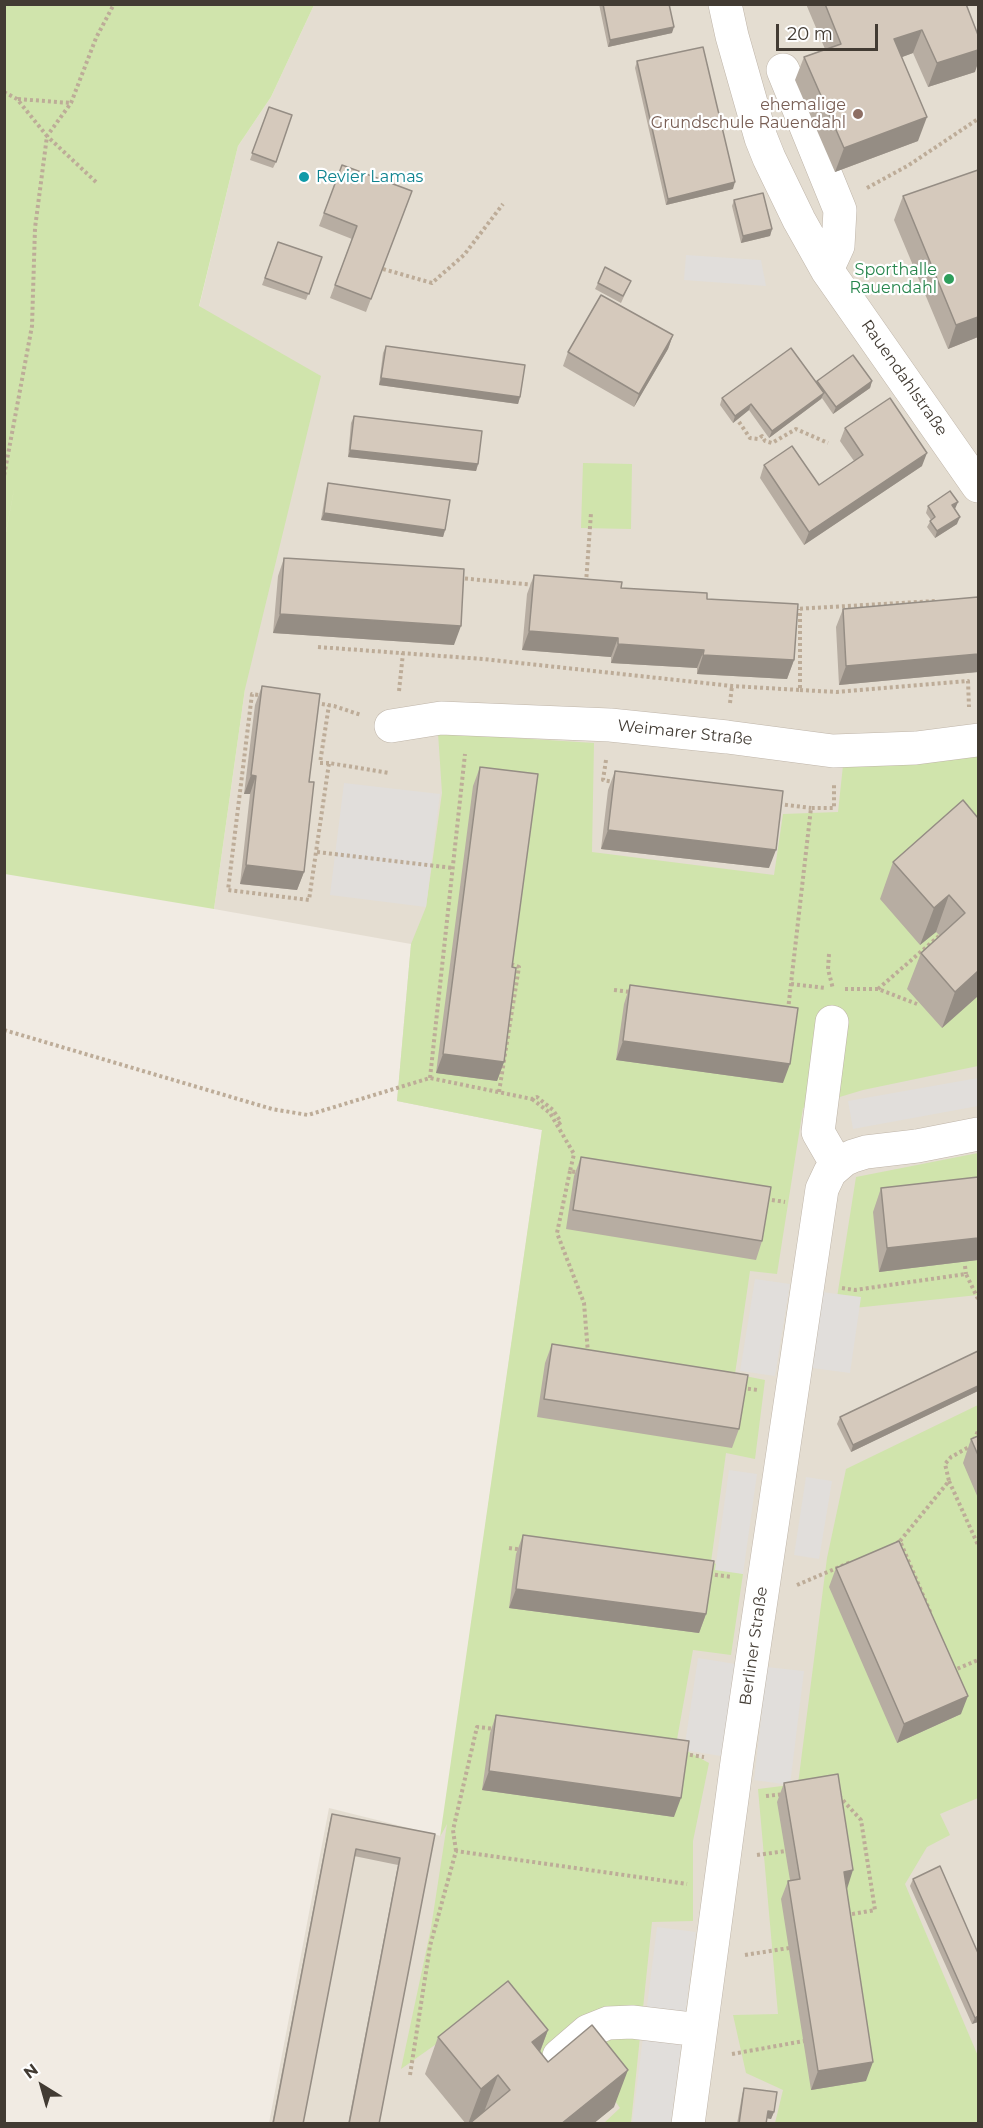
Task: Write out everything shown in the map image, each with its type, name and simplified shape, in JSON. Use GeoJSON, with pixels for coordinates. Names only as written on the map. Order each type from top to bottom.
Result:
{"type":"FeatureCollection","features":[{"type":"Feature","properties":{"kind":"street","name":"Rauendahlstraße"},"geometry":{"type":"LineString","coordinates":[[725,4],[735,47],[769,158],[799,220],[827,270],[978,486]]}},
{"type":"Feature","properties":{"kind":"street"},"geometry":{"type":"LineString","coordinates":[[783,70],[840,210],[838,246],[827,270]]}},
{"type":"Feature","properties":{"kind":"street","name":"Weimarer Straße"},"geometry":{"type":"LineString","coordinates":[[391,726],[441,718],[610,725],[833,751],[916,748],[974,725]]}},
{"type":"Feature","properties":{"kind":"street"},"geometry":{"type":"LineString","coordinates":[[832,1022],[818,1132],[834,1168],[844,1160],[866,1152],[917,1146],[978,1134]]}},
{"type":"Feature","properties":{"kind":"street","name":"Berliner Straße"},"geometry":{"type":"LineString","coordinates":[[688,2124],[737,1761],[778,1584],[794,1381],[819,1207],[822,1189],[834,1168]]}},
{"type":"Feature","properties":{"kind":"street"},"geometry":{"type":"LineString","coordinates":[[539,2073],[588,2031],[608,2023],[632,2022],[698,2045]]}},
{"type":"Feature","properties":{"kind":"path"},"geometry":{"type":"LineString","coordinates":[[4,476],[32,326],[35,228],[47,136],[71,103],[96,38],[114,4]]}},
{"type":"Feature","properties":{"kind":"path"},"geometry":{"type":"LineString","coordinates":[[4,92],[17,99],[47,136],[96,182]]}},
{"type":"Feature","properties":{"kind":"path"},"geometry":{"type":"LineString","coordinates":[[17,99],[71,103]]}},
{"type":"Feature","properties":{"kind":"path"},"geometry":{"type":"LineString","coordinates":[[840,210],[856,194],[909,165],[978,119]]}},
{"type":"Feature","properties":{"kind":"path"},"geometry":{"type":"LineString","coordinates":[[383,269],[432,283],[464,255],[503,204]]}},
{"type":"Feature","properties":{"kind":"path"},"geometry":{"type":"LineString","coordinates":[[739,422],[750,438],[758,439],[762,436],[765,441],[772,443],[796,429],[828,443]]}},
{"type":"Feature","properties":{"kind":"path"},"geometry":{"type":"LineString","coordinates":[[585,589],[591,513]]}},
{"type":"Feature","properties":{"kind":"path"},"geometry":{"type":"LineString","coordinates":[[458,578],[538,585]]}},
{"type":"Feature","properties":{"kind":"path"},"geometry":{"type":"LineString","coordinates":[[788,608],[943,600]]}},
{"type":"Feature","properties":{"kind":"path"},"geometry":{"type":"LineString","coordinates":[[800,609],[800,690]]}},
{"type":"Feature","properties":{"kind":"path"},"geometry":{"type":"LineString","coordinates":[[318,647],[483,659],[732,686],[837,692],[968,681],[974,725]]}},
{"type":"Feature","properties":{"kind":"path"},"geometry":{"type":"LineString","coordinates":[[400,686],[403,653]]}},
{"type":"Feature","properties":{"kind":"path"},"geometry":{"type":"LineString","coordinates":[[274,697],[252,694],[228,890],[309,900],[329,764]]}},
{"type":"Feature","properties":{"kind":"path"},"geometry":{"type":"LineString","coordinates":[[307,702],[329,705],[391,726]]}},
{"type":"Feature","properties":{"kind":"path"},"geometry":{"type":"LineString","coordinates":[[329,705],[320,763],[389,773]]}},
{"type":"Feature","properties":{"kind":"path"},"geometry":{"type":"LineString","coordinates":[[430,1078],[469,718]]}},
{"type":"Feature","properties":{"kind":"path"},"geometry":{"type":"LineString","coordinates":[[603,780],[615,782]]}},
{"type":"Feature","properties":{"kind":"path"},"geometry":{"type":"LineString","coordinates":[[776,803],[811,808],[834,808]]}},
{"type":"Feature","properties":{"kind":"path"},"geometry":{"type":"LineString","coordinates":[[811,808],[787,1013],[832,1022]]}},
{"type":"Feature","properties":{"kind":"path"},"geometry":{"type":"LineString","coordinates":[[317,852],[453,868]]}},
{"type":"Feature","properties":{"kind":"path"},"geometry":{"type":"LineString","coordinates":[[878,989],[939,936]]}},
{"type":"Feature","properties":{"kind":"path"},"geometry":{"type":"LineString","coordinates":[[791,984],[835,989],[828,969],[829,954]]}},
{"type":"Feature","properties":{"kind":"path"},"geometry":{"type":"LineString","coordinates":[[499,1092],[519,967],[511,964]]}},
{"type":"Feature","properties":{"kind":"path"},"geometry":{"type":"LineString","coordinates":[[851,990],[878,989],[917,1004],[913,999],[915,997]]}},
{"type":"Feature","properties":{"kind":"path"},"geometry":{"type":"LineString","coordinates":[[614,990],[637,993]]}},
{"type":"Feature","properties":{"kind":"path"},"geometry":{"type":"LineString","coordinates":[[4,1030],[272,1109],[308,1115],[430,1078],[532,1099],[537,1097],[554,1110],[561,1122],[557,1125],[574,1154],[557,1233],[584,1303],[588,1355]]}},
{"type":"Feature","properties":{"kind":"path"},"geometry":{"type":"LineString","coordinates":[[570,1171],[582,1173]]}},
{"type":"Feature","properties":{"kind":"path"},"geometry":{"type":"LineString","coordinates":[[759,1198],[819,1207]]}},
{"type":"Feature","properties":{"kind":"path"},"geometry":{"type":"LineString","coordinates":[[965,1266],[966,1274],[978,1299]]}},
{"type":"Feature","properties":{"kind":"path"},"geometry":{"type":"LineString","coordinates":[[808,1284],[855,1290],[966,1274]]}},
{"type":"Feature","properties":{"kind":"path"},"geometry":{"type":"LineString","coordinates":[[738,1387],[761,1390],[794,1381]]}},
{"type":"Feature","properties":{"kind":"path"},"geometry":{"type":"LineString","coordinates":[[971,1446],[978,1431]]}},
{"type":"Feature","properties":{"kind":"path"},"geometry":{"type":"LineString","coordinates":[[978,1442],[951,1457],[945,1464],[949,1481],[978,1545]]}},
{"type":"Feature","properties":{"kind":"path"},"geometry":{"type":"LineString","coordinates":[[890,1545],[900,1541],[949,1481]]}},
{"type":"Feature","properties":{"kind":"path"},"geometry":{"type":"LineString","coordinates":[[900,1541],[933,1618]]}},
{"type":"Feature","properties":{"kind":"path"},"geometry":{"type":"LineString","coordinates":[[509,1548],[532,1551]]}},
{"type":"Feature","properties":{"kind":"path"},"geometry":{"type":"LineString","coordinates":[[706,1574],[778,1584],[861,1558]]}},
{"type":"Feature","properties":{"kind":"path"},"geometry":{"type":"LineString","coordinates":[[918,1600],[924,1597]]}},
{"type":"Feature","properties":{"kind":"path"},"geometry":{"type":"LineString","coordinates":[[951,1659],[956,1670]]}},
{"type":"Feature","properties":{"kind":"path"},"geometry":{"type":"LineString","coordinates":[[946,1674],[978,1660]]}},
{"type":"Feature","properties":{"kind":"path"},"geometry":{"type":"LineString","coordinates":[[410,2075],[430,1946],[456,1851],[453,1830],[477,1727],[501,1730]]}},
{"type":"Feature","properties":{"kind":"path"},"geometry":{"type":"LineString","coordinates":[[678,1754],[737,1761]]}},
{"type":"Feature","properties":{"kind":"path"},"geometry":{"type":"LineString","coordinates":[[831,1788],[861,1820],[875,1910],[846,1915]]}},
{"type":"Feature","properties":{"kind":"path"},"geometry":{"type":"LineString","coordinates":[[732,1801],[787,1794]]}},
{"type":"Feature","properties":{"kind":"path"},"geometry":{"type":"LineString","coordinates":[[456,1851],[721,1889]]}},
{"type":"Feature","properties":{"kind":"path"},"geometry":{"type":"LineString","coordinates":[[709,1962],[789,1948]]}},
{"type":"Feature","properties":{"kind":"path"},"geometry":{"type":"LineString","coordinates":[[698,2045],[804,2041]]}},
{"type":"Feature","properties":{"kind":"shaded area"},"geometry":{"type":"Polygon","coordinates":[[[314,5],[978,5],[978,2123],[269,2123],[329,1808],[441,1836],[542,1130],[397,1101],[411,944],[214,909],[245,689],[199,307],[238,146],[271,97],[314,5]]]}},
{"type":"Feature","properties":{"kind":"shaded area"},"geometry":{"type":"Polygon","coordinates":[[[686,255],[761,260],[766,286],[684,280],[686,255]]]}},
{"type":"Feature","properties":{"kind":"shaded area"},"geometry":{"type":"Polygon","coordinates":[[[344,783],[440,794],[426,907],[330,895],[344,783]]]}},
{"type":"Feature","properties":{"kind":"shaded area"},"geometry":{"type":"Polygon","coordinates":[[[978,1078],[978,1106],[853,1129],[848,1101],[978,1078]]]}},
{"type":"Feature","properties":{"kind":"shaded area"},"geometry":{"type":"Polygon","coordinates":[[[755,1279],[790,1284],[775,1376],[740,1371],[755,1279]]]}},
{"type":"Feature","properties":{"kind":"shaded area"},"geometry":{"type":"Polygon","coordinates":[[[822,1292],[861,1297],[850,1373],[812,1368],[822,1292]]]}},
{"type":"Feature","properties":{"kind":"shaded area"},"geometry":{"type":"Polygon","coordinates":[[[729,1470],[757,1474],[743,1574],[715,1570],[729,1470]]]}},
{"type":"Feature","properties":{"kind":"shaded area"},"geometry":{"type":"Polygon","coordinates":[[[806,1477],[832,1481],[819,1559],[794,1555],[806,1477]]]}},
{"type":"Feature","properties":{"kind":"shaded area"},"geometry":{"type":"Polygon","coordinates":[[[698,1658],[742,1665],[727,1757],[684,1750],[698,1658]]]}},
{"type":"Feature","properties":{"kind":"shaded area"},"geometry":{"type":"Polygon","coordinates":[[[767,1667],[804,1671],[790,1785],[754,1780],[767,1667]]]}},
{"type":"Feature","properties":{"kind":"shaded area"},"geometry":{"type":"Polygon","coordinates":[[[657,1927],[696,1932],[671,2123],[632,2124],[657,1927]]]}},
{"type":"Feature","properties":{"kind":"green space"},"geometry":{"type":"Polygon","coordinates":[[[5,4],[314,5],[271,97],[238,146],[199,306],[321,376],[245,689],[214,909],[5,874],[4,543],[16,479],[5,537],[5,4]]]}},
{"type":"Feature","properties":{"kind":"green space"},"geometry":{"type":"Polygon","coordinates":[[[583,463],[632,464],[631,529],[581,528],[583,463]]]}},
{"type":"Feature","properties":{"kind":"green space"},"geometry":{"type":"Polygon","coordinates":[[[438,733],[594,743],[592,852],[774,875],[783,814],[838,812],[844,756],[978,744],[978,1066],[863,1090],[803,1108],[777,1274],[750,1271],[735,1374],[765,1380],[755,1459],[726,1453],[711,1562],[743,1574],[731,1655],[693,1650],[676,1745],[709,1763],[693,1841],[693,1921],[652,1922],[631,2123],[604,2123],[620,2108],[584,2056],[548,2075],[497,2001],[401,2069],[431,1928],[447,1824],[440,1837],[542,1130],[397,1101],[411,944],[426,907],[442,793],[438,733]]]}},
{"type":"Feature","properties":{"kind":"green space"},"geometry":{"type":"Polygon","coordinates":[[[978,1153],[978,1295],[835,1310],[856,1177],[978,1153]]]}},
{"type":"Feature","properties":{"kind":"green space"},"geometry":{"type":"Polygon","coordinates":[[[978,1405],[978,1798],[940,1814],[950,1835],[927,1847],[905,1884],[978,2056],[978,2123],[775,2123],[783,2090],[746,2073],[733,2015],[778,2014],[758,1789],[798,1784],[827,1558],[846,1469],[978,1405]]]}},
{"type":"Feature","properties":{"kind":"building"},"geometry":{"type":"Polygon","coordinates":[[[603,4],[669,4],[674,27],[610,40],[603,4]]]}},
{"type":"Feature","properties":{"kind":"building","name":"ehemalige Grundschule Rauendahl"},"geometry":{"type":"Polygon","coordinates":[[[825,4],[966,4],[978,35],[978,50],[937,63],[922,30],[894,39],[927,117],[844,148],[804,57],[841,44],[825,4]]]}},
{"type":"Feature","properties":{"kind":"building"},"geometry":{"type":"Polygon","coordinates":[[[703,47],[735,182],[668,199],[637,61],[703,47]]]}},
{"type":"Feature","properties":{"kind":"building"},"geometry":{"type":"Polygon","coordinates":[[[269,107],[292,115],[276,162],[252,153],[269,107]]]}},
{"type":"Feature","properties":{"kind":"building"},"geometry":{"type":"Polygon","coordinates":[[[342,165],[412,191],[371,299],[335,285],[357,226],[324,213],[342,165]]]}},
{"type":"Feature","properties":{"kind":"building","name":"Sporthalle Rauendahl"},"geometry":{"type":"Polygon","coordinates":[[[978,170],[978,317],[956,325],[903,196],[978,170]]]}},
{"type":"Feature","properties":{"kind":"building"},"geometry":{"type":"Polygon","coordinates":[[[763,193],[772,229],[743,236],[734,200],[763,193]]]}},
{"type":"Feature","properties":{"kind":"building"},"geometry":{"type":"Polygon","coordinates":[[[278,242],[322,257],[309,294],[265,278],[278,242]]]}},
{"type":"Feature","properties":{"kind":"building"},"geometry":{"type":"Polygon","coordinates":[[[605,267],[631,281],[623,296],[598,283],[605,267]]]}},
{"type":"Feature","properties":{"kind":"building"},"geometry":{"type":"Polygon","coordinates":[[[601,295],[673,335],[639,394],[568,352],[601,295]]]}},
{"type":"Feature","properties":{"kind":"building"},"geometry":{"type":"Polygon","coordinates":[[[386,346],[525,365],[520,397],[381,378],[386,346]]]}},
{"type":"Feature","properties":{"kind":"building"},"geometry":{"type":"Polygon","coordinates":[[[791,348],[824,393],[772,431],[751,404],[735,416],[722,398],[791,348]]]}},
{"type":"Feature","properties":{"kind":"building"},"geometry":{"type":"Polygon","coordinates":[[[853,355],[872,381],[836,407],[817,381],[853,355]]]}},
{"type":"Feature","properties":{"kind":"building"},"geometry":{"type":"Polygon","coordinates":[[[890,398],[927,453],[809,532],[764,465],[792,446],[819,485],[863,455],[845,428],[890,398]]]}},
{"type":"Feature","properties":{"kind":"building"},"geometry":{"type":"Polygon","coordinates":[[[354,416],[482,431],[478,464],[350,450],[354,416]]]}},
{"type":"Feature","properties":{"kind":"building"},"geometry":{"type":"Polygon","coordinates":[[[328,483],[450,500],[445,530],[324,513],[328,483]]]}},
{"type":"Feature","properties":{"kind":"building"},"geometry":{"type":"Polygon","coordinates":[[[950,491],[958,502],[952,505],[960,517],[937,531],[930,521],[935,517],[928,506],[950,491]]]}},
{"type":"Feature","properties":{"kind":"building"},"geometry":{"type":"Polygon","coordinates":[[[284,558],[464,569],[461,626],[280,614],[284,558]]]}},
{"type":"Feature","properties":{"kind":"building"},"geometry":{"type":"Polygon","coordinates":[[[534,575],[622,582],[621,588],[707,593],[707,599],[798,604],[794,660],[703,655],[704,650],[618,644],[618,638],[529,631],[534,575]]]}},
{"type":"Feature","properties":{"kind":"building"},"geometry":{"type":"Polygon","coordinates":[[[978,597],[978,654],[846,666],[843,609],[978,597]]]}},
{"type":"Feature","properties":{"kind":"building"},"geometry":{"type":"Polygon","coordinates":[[[262,686],[320,694],[309,782],[314,782],[304,872],[246,865],[256,776],[251,775],[262,686]]]}},
{"type":"Feature","properties":{"kind":"building"},"geometry":{"type":"Polygon","coordinates":[[[480,767],[538,774],[512,967],[516,968],[504,1062],[443,1054],[480,767]]]}},
{"type":"Feature","properties":{"kind":"building"},"geometry":{"type":"Polygon","coordinates":[[[615,771],[783,791],[776,850],[608,830],[615,771]]]}},
{"type":"Feature","properties":{"kind":"building"},"geometry":{"type":"Polygon","coordinates":[[[963,800],[978,818],[978,971],[955,992],[921,953],[965,913],[949,895],[934,908],[893,862],[963,800]]]}},
{"type":"Feature","properties":{"kind":"building"},"geometry":{"type":"Polygon","coordinates":[[[630,985],[798,1008],[790,1064],[623,1041],[630,985]]]}},
{"type":"Feature","properties":{"kind":"building"},"geometry":{"type":"Polygon","coordinates":[[[581,1157],[771,1187],[762,1241],[573,1210],[581,1157]]]}},
{"type":"Feature","properties":{"kind":"building"},"geometry":{"type":"Polygon","coordinates":[[[978,1177],[978,1238],[887,1248],[881,1188],[978,1177]]]}},
{"type":"Feature","properties":{"kind":"building"},"geometry":{"type":"Polygon","coordinates":[[[552,1344],[748,1375],[739,1429],[544,1399],[552,1344]]]}},
{"type":"Feature","properties":{"kind":"building"},"geometry":{"type":"Polygon","coordinates":[[[978,1351],[978,1386],[853,1445],[840,1417],[978,1351]]]}},
{"type":"Feature","properties":{"kind":"building"},"geometry":{"type":"Polygon","coordinates":[[[978,1436],[978,1455],[971,1439],[978,1436]]]}},
{"type":"Feature","properties":{"kind":"building"},"geometry":{"type":"Polygon","coordinates":[[[523,1535],[714,1561],[706,1614],[516,1589],[523,1535]]]}},
{"type":"Feature","properties":{"kind":"building"},"geometry":{"type":"Polygon","coordinates":[[[899,1541],[968,1696],[904,1724],[836,1568],[899,1541]]]}},
{"type":"Feature","properties":{"kind":"building"},"geometry":{"type":"Polygon","coordinates":[[[496,1715],[689,1741],[681,1798],[489,1771],[496,1715]]]}},
{"type":"Feature","properties":{"kind":"building"},"geometry":{"type":"Polygon","coordinates":[[[838,1774],[853,1870],[844,1872],[873,2062],[818,2071],[788,1881],[800,1879],[784,1783],[838,1774]]]}},
{"type":"Feature","properties":{"kind":"building"},"geometry":{"type":"Polygon","coordinates":[[[332,1814],[435,1834],[379,2124],[349,2124],[400,1858],[356,1849],[303,2124],[273,2124],[332,1814]]]}},
{"type":"Feature","properties":{"kind":"building"},"geometry":{"type":"Polygon","coordinates":[[[940,1866],[978,1953],[978,2016],[975,2018],[913,1879],[940,1866]]]}},
{"type":"Feature","properties":{"kind":"building"},"geometry":{"type":"Polygon","coordinates":[[[508,1981],[548,2030],[532,2042],[548,2062],[592,2025],[628,2070],[561,2124],[469,2124],[510,2090],[498,2075],[481,2089],[438,2037],[508,1981]]]}},
{"type":"Feature","properties":{"kind":"building"},"geometry":{"type":"Polygon","coordinates":[[[744,2088],[777,2092],[774,2112],[768,2111],[766,2124],[739,2124],[744,2088]]]}},
{"type":"Feature","properties":{"kind":"place","name":"ehemalige Grundschule Rauendahl"},"geometry":{"type":"Point","coordinates":[858,114]}},
{"type":"Feature","properties":{"kind":"place","name":"Revier Lamas"},"geometry":{"type":"Point","coordinates":[304,177]}},
{"type":"Feature","properties":{"kind":"place","name":"Sporthalle Rauendahl"},"geometry":{"type":"Point","coordinates":[949,279]}}]}
